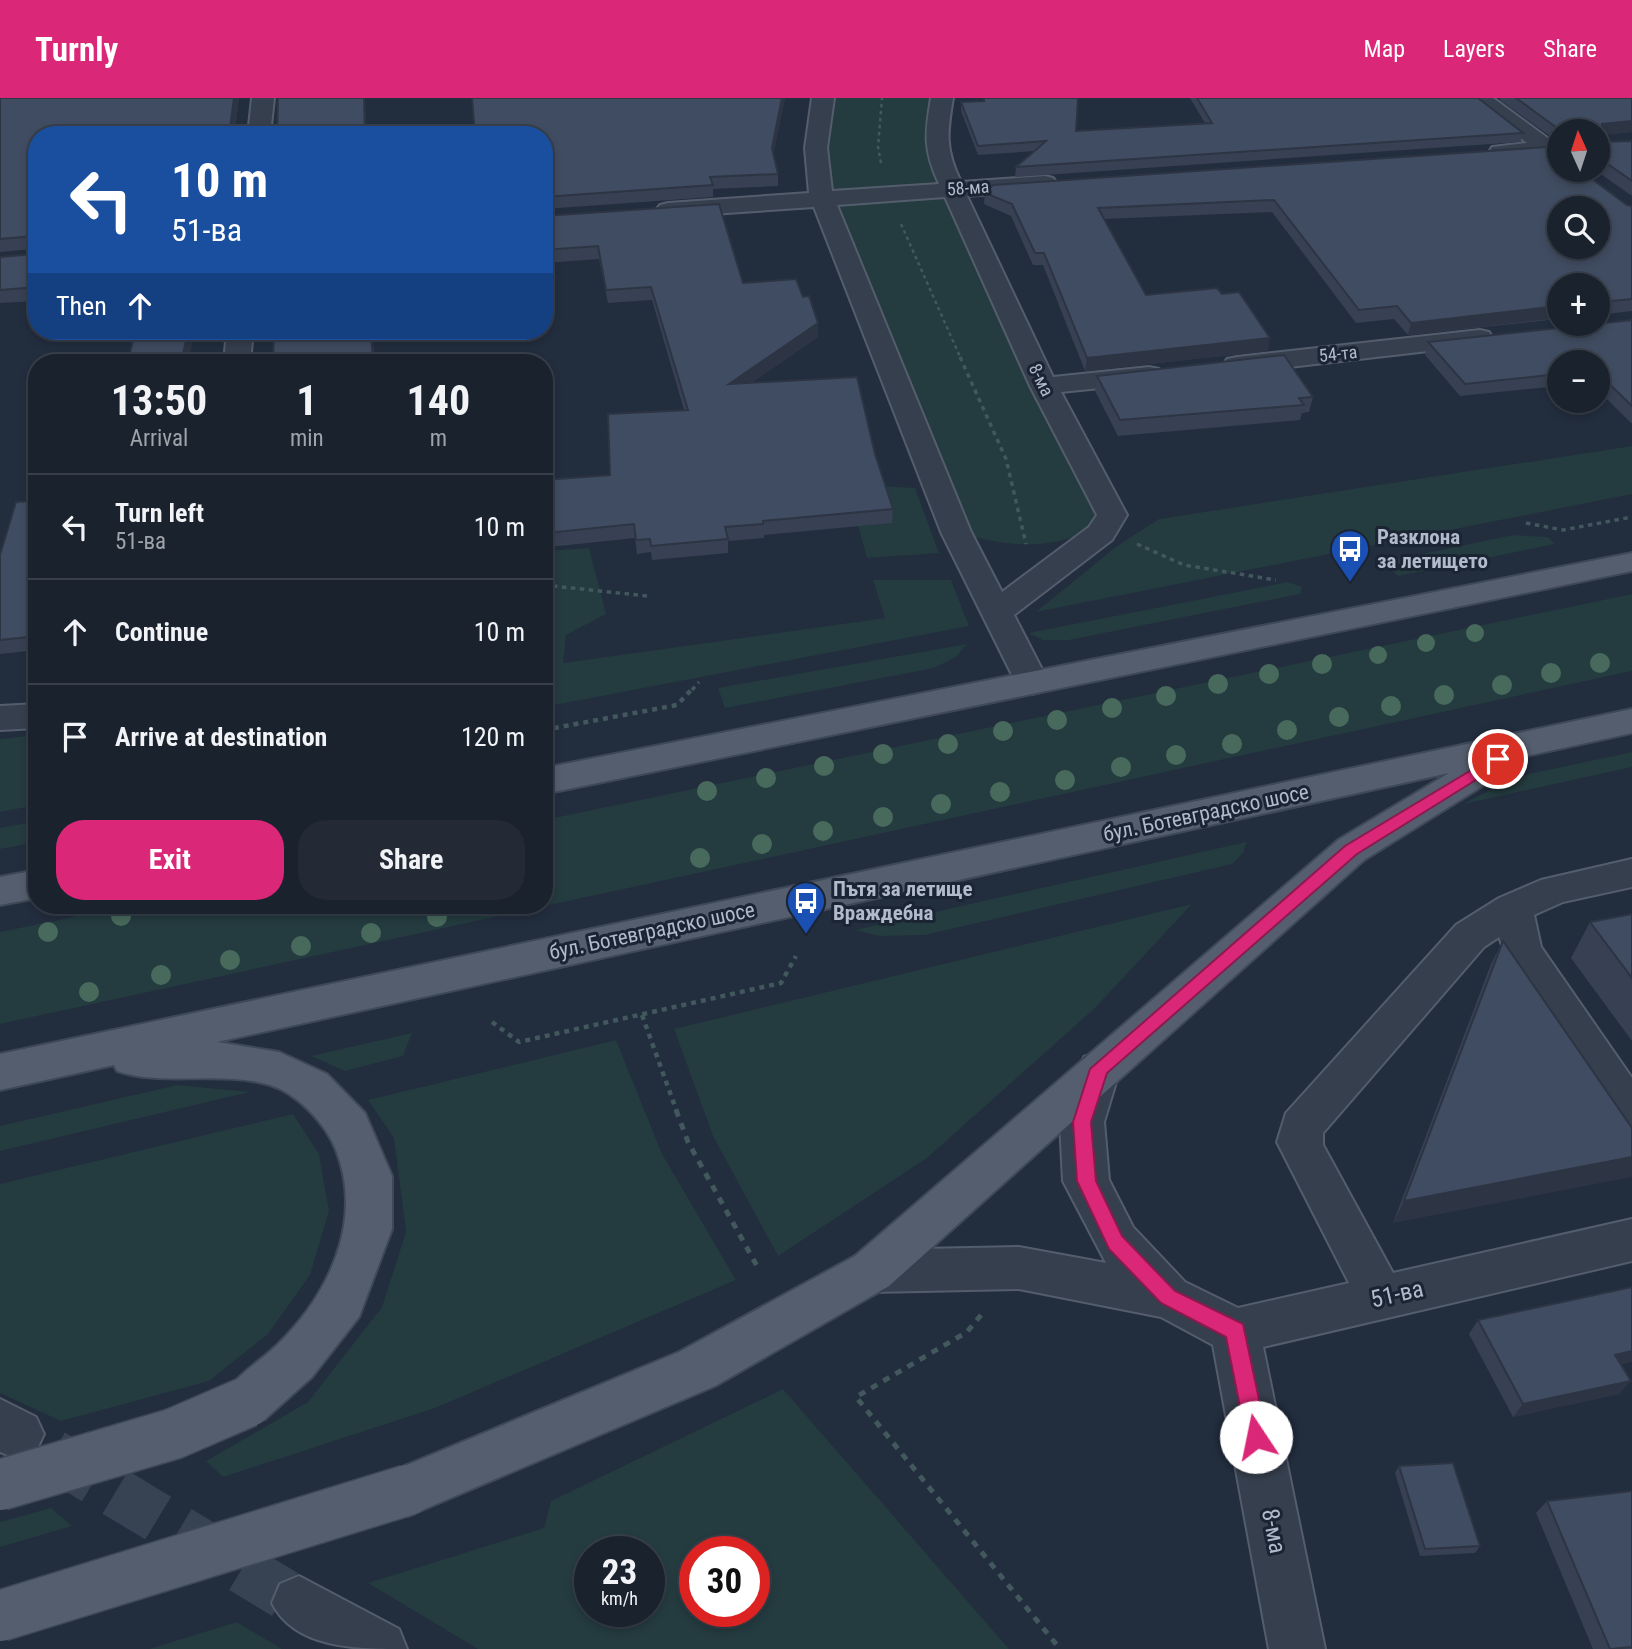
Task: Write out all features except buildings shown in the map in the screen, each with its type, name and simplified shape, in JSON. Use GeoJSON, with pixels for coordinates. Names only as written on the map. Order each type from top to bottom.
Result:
{"type":"FeatureCollection","features":[{"type":"Feature","properties":{"kind":"main road"},"geometry":{"type":"LineString","coordinates":[[553,779],[1632,562]]}},
{"type":"Feature","properties":{"kind":"main road","name":"бул. Ботевградско шосе"},"geometry":{"type":"LineString","coordinates":[[0,1072],[1632,721]]}},
{"type":"Feature","properties":{"kind":"main road"},"geometry":{"type":"LineString","coordinates":[[0,1616],[408,1490],[697,1369],[872,1271],[1351,850],[1519,746]]}},
{"type":"Feature","properties":{"kind":"main road"},"geometry":{"type":"LineString","coordinates":[[0,1485],[173,1434],[247,1402],[295,1361],[342,1301],[369,1229],[369,1175],[349,1126],[312,1087],[279,1069],[214,1059],[60,1058]]}},
{"type":"Feature","properties":{"kind":"street"},"geometry":{"type":"LineString","coordinates":[[260,126],[263,98]]}},
{"type":"Feature","properties":{"kind":"street"},"geometry":{"type":"LineString","coordinates":[[823,98],[815,132],[814,158],[822,198],[956,532],[1032,683]]}},
{"type":"Feature","properties":{"kind":"street","name":"8-ма"},"geometry":{"type":"LineString","coordinates":[[942,98],[936,133],[939,157],[1044,386],[1112,515]]}},
{"type":"Feature","properties":{"kind":"street"},"geometry":{"type":"LineString","coordinates":[[1479,98],[1547,145]]}},
{"type":"Feature","properties":{"kind":"street"},"geometry":{"type":"LineString","coordinates":[[1479,154],[1547,151]]}},
{"type":"Feature","properties":{"kind":"street","name":"58-ма"},"geometry":{"type":"LineString","coordinates":[[642,212],[1063,182]]}},
{"type":"Feature","properties":{"kind":"street","name":"54-та"},"geometry":{"type":"LineString","coordinates":[[1208,368],[1509,335]]}},
{"type":"Feature","properties":{"kind":"street"},"geometry":{"type":"LineString","coordinates":[[1044,386],[1181,371]]}},
{"type":"Feature","properties":{"kind":"street"},"geometry":{"type":"LineString","coordinates":[[997,612],[1101,533],[1112,515]]}},
{"type":"Feature","properties":{"kind":"street"},"geometry":{"type":"LineString","coordinates":[[0,718],[28,716]]}},
{"type":"Feature","properties":{"kind":"street"},"geometry":{"type":"LineString","coordinates":[[1381,1297],[1299,1142],[1302,1126],[1470,936],[1513,908],[1555,890],[1632,873]]}},
{"type":"Feature","properties":{"kind":"street"},"geometry":{"type":"LineString","coordinates":[[1513,908],[1522,950],[1632,1113]]}},
{"type":"Feature","properties":{"kind":"street"},"geometry":{"type":"LineString","coordinates":[[1099,1069],[1082,1122],[1086,1181],[1116,1242],[1168,1297]]}},
{"type":"Feature","properties":{"kind":"street","name":"51-ва"},"geometry":{"type":"LineString","coordinates":[[1236,1331],[1632,1240]]}},
{"type":"Feature","properties":{"kind":"street"},"geometry":{"type":"LineString","coordinates":[[872,1271],[1019,1268],[1168,1297],[1236,1331]]}},
{"type":"Feature","properties":{"kind":"street","name":"8-ма"},"geometry":{"type":"LineString","coordinates":[[1236,1331],[1297,1649]]}},
{"type":"Feature","properties":{"kind":"street"},"geometry":{"type":"LineString","coordinates":[[299,1603],[379,1649]]}},
{"type":"Feature","properties":{"kind":"path"},"geometry":{"type":"LineString","coordinates":[[881,98],[878,147],[888,194],[1006,458],[1026,545]]}},
{"type":"Feature","properties":{"kind":"path"},"geometry":{"type":"LineString","coordinates":[[1112,515],[1129,541],[1184,565],[1276,580]]}},
{"type":"Feature","properties":{"kind":"path"},"geometry":{"type":"LineString","coordinates":[[1526,523],[1563,530],[1632,517]]}},
{"type":"Feature","properties":{"kind":"path"},"geometry":{"type":"LineString","coordinates":[[553,586],[647,596]]}},
{"type":"Feature","properties":{"kind":"path"},"geometry":{"type":"LineString","coordinates":[[553,728],[677,705],[699,682]]}},
{"type":"Feature","properties":{"kind":"path"},"geometry":{"type":"LineString","coordinates":[[492,1022],[519,1042],[781,983],[796,956]]}},
{"type":"Feature","properties":{"kind":"path"},"geometry":{"type":"LineString","coordinates":[[642,1015],[688,1142],[757,1266]]}},
{"type":"Feature","properties":{"kind":"path"},"geometry":{"type":"LineString","coordinates":[[967,1332],[856,1397],[1060,1649]]}},
{"type":"Feature","properties":{"kind":"green space"},"geometry":{"type":"Polygon","coordinates":[[[823,98],[942,98],[936,133],[1112,515],[1094,527],[1057,542],[1037,544],[998,542],[956,532],[822,198],[823,98]]]}},
{"type":"Feature","properties":{"kind":"green space"},"geometry":{"type":"Polygon","coordinates":[[[1632,446],[1632,494],[1036,612],[1117,546],[1159,519],[1632,446]]]}},
{"type":"Feature","properties":{"kind":"green space"},"geometry":{"type":"Polygon","coordinates":[[[880,486],[915,488],[939,553],[867,558],[858,526],[880,486]]]}},
{"type":"Feature","properties":{"kind":"green space"},"geometry":{"type":"Polygon","coordinates":[[[1513,535],[1548,537],[1555,544],[1398,576],[1383,562],[1513,535]]]}},
{"type":"Feature","properties":{"kind":"green space"},"geometry":{"type":"Polygon","coordinates":[[[589,548],[606,614],[566,635],[563,663],[885,618],[873,580],[951,580],[969,626],[553,705],[553,550],[589,548]]]}},
{"type":"Feature","properties":{"kind":"green space"},"geometry":{"type":"Polygon","coordinates":[[[1288,582],[1302,587],[1300,594],[1069,640],[1043,640],[1028,633],[1288,582]]]}},
{"type":"Feature","properties":{"kind":"green space"},"geometry":{"type":"Polygon","coordinates":[[[1632,594],[1632,671],[553,904],[553,818],[1632,594]]]}},
{"type":"Feature","properties":{"kind":"green space"},"geometry":{"type":"Polygon","coordinates":[[[967,644],[956,657],[934,668],[725,708],[718,688],[967,644]]]}},
{"type":"Feature","properties":{"kind":"green space"},"geometry":{"type":"Polygon","coordinates":[[[28,736],[28,807],[0,812],[0,739],[28,736]]]}},
{"type":"Feature","properties":{"kind":"green space"},"geometry":{"type":"Polygon","coordinates":[[[1632,752],[1632,767],[1463,804],[1515,777],[1632,752]]]}},
{"type":"Feature","properties":{"kind":"green space"},"geometry":{"type":"Polygon","coordinates":[[[28,823],[28,844],[0,849],[0,828],[28,823]]]}},
{"type":"Feature","properties":{"kind":"green space"},"geometry":{"type":"Polygon","coordinates":[[[1246,842],[1244,852],[1232,864],[925,935],[879,936],[855,930],[1246,842]]]}},
{"type":"Feature","properties":{"kind":"green space"},"geometry":{"type":"Polygon","coordinates":[[[1192,904],[1095,1008],[927,1158],[778,1256],[713,1136],[674,1029],[1192,904]]]}},
{"type":"Feature","properties":{"kind":"green space"},"geometry":{"type":"Polygon","coordinates":[[[88,914],[509,914],[0,1024],[0,932],[88,914]]]}},
{"type":"Feature","properties":{"kind":"green space"},"geometry":{"type":"Polygon","coordinates":[[[412,1033],[403,1056],[345,1071],[311,1056],[412,1033]]]}},
{"type":"Feature","properties":{"kind":"green space"},"geometry":{"type":"Polygon","coordinates":[[[616,1040],[662,1154],[736,1280],[435,1408],[223,1477],[206,1461],[308,1402],[382,1307],[406,1232],[394,1138],[368,1100],[616,1040]]]}},
{"type":"Feature","properties":{"kind":"green space"},"geometry":{"type":"Polygon","coordinates":[[[177,1085],[250,1092],[0,1151],[0,1126],[177,1085]]]}},
{"type":"Feature","properties":{"kind":"green space"},"geometry":{"type":"Polygon","coordinates":[[[293,1114],[319,1154],[329,1211],[310,1275],[268,1334],[209,1381],[61,1421],[0,1393],[0,1184],[293,1114]]]}},
{"type":"Feature","properties":{"kind":"green space"},"geometry":{"type":"Polygon","coordinates":[[[783,1389],[1009,1649],[478,1649],[368,1583],[544,1528],[551,1501],[783,1389]]]}},
{"type":"Feature","properties":{"kind":"green space"},"geometry":{"type":"Polygon","coordinates":[[[51,1508],[72,1526],[0,1547],[0,1522],[51,1508]]]}},
{"type":"Feature","properties":{"kind":"green space"},"geometry":{"type":"Polygon","coordinates":[[[237,1622],[282,1649],[149,1649],[237,1622]]]}},
{"type":"Feature","properties":{"kind":"tunnel"},"geometry":{"type":"LineString","coordinates":[[52,1454],[299,1603]]}},
{"type":"Feature","properties":{"kind":"place","name":"Разклона за летището"},"geometry":{"type":"Point","coordinates":[1350,583]}},
{"type":"Feature","properties":{"kind":"place","name":"Пътя за летище Враждебна"},"geometry":{"type":"Point","coordinates":[806,935]}},
{"type":"Feature","properties":{"kind":"route"},"geometry":{"type":"LineString","coordinates":[[1256,1437],[1236,1331],[1168,1297],[1116,1242],[1086,1181],[1082,1122],[1099,1069],[1351,850],[1498,759]]}}]}
